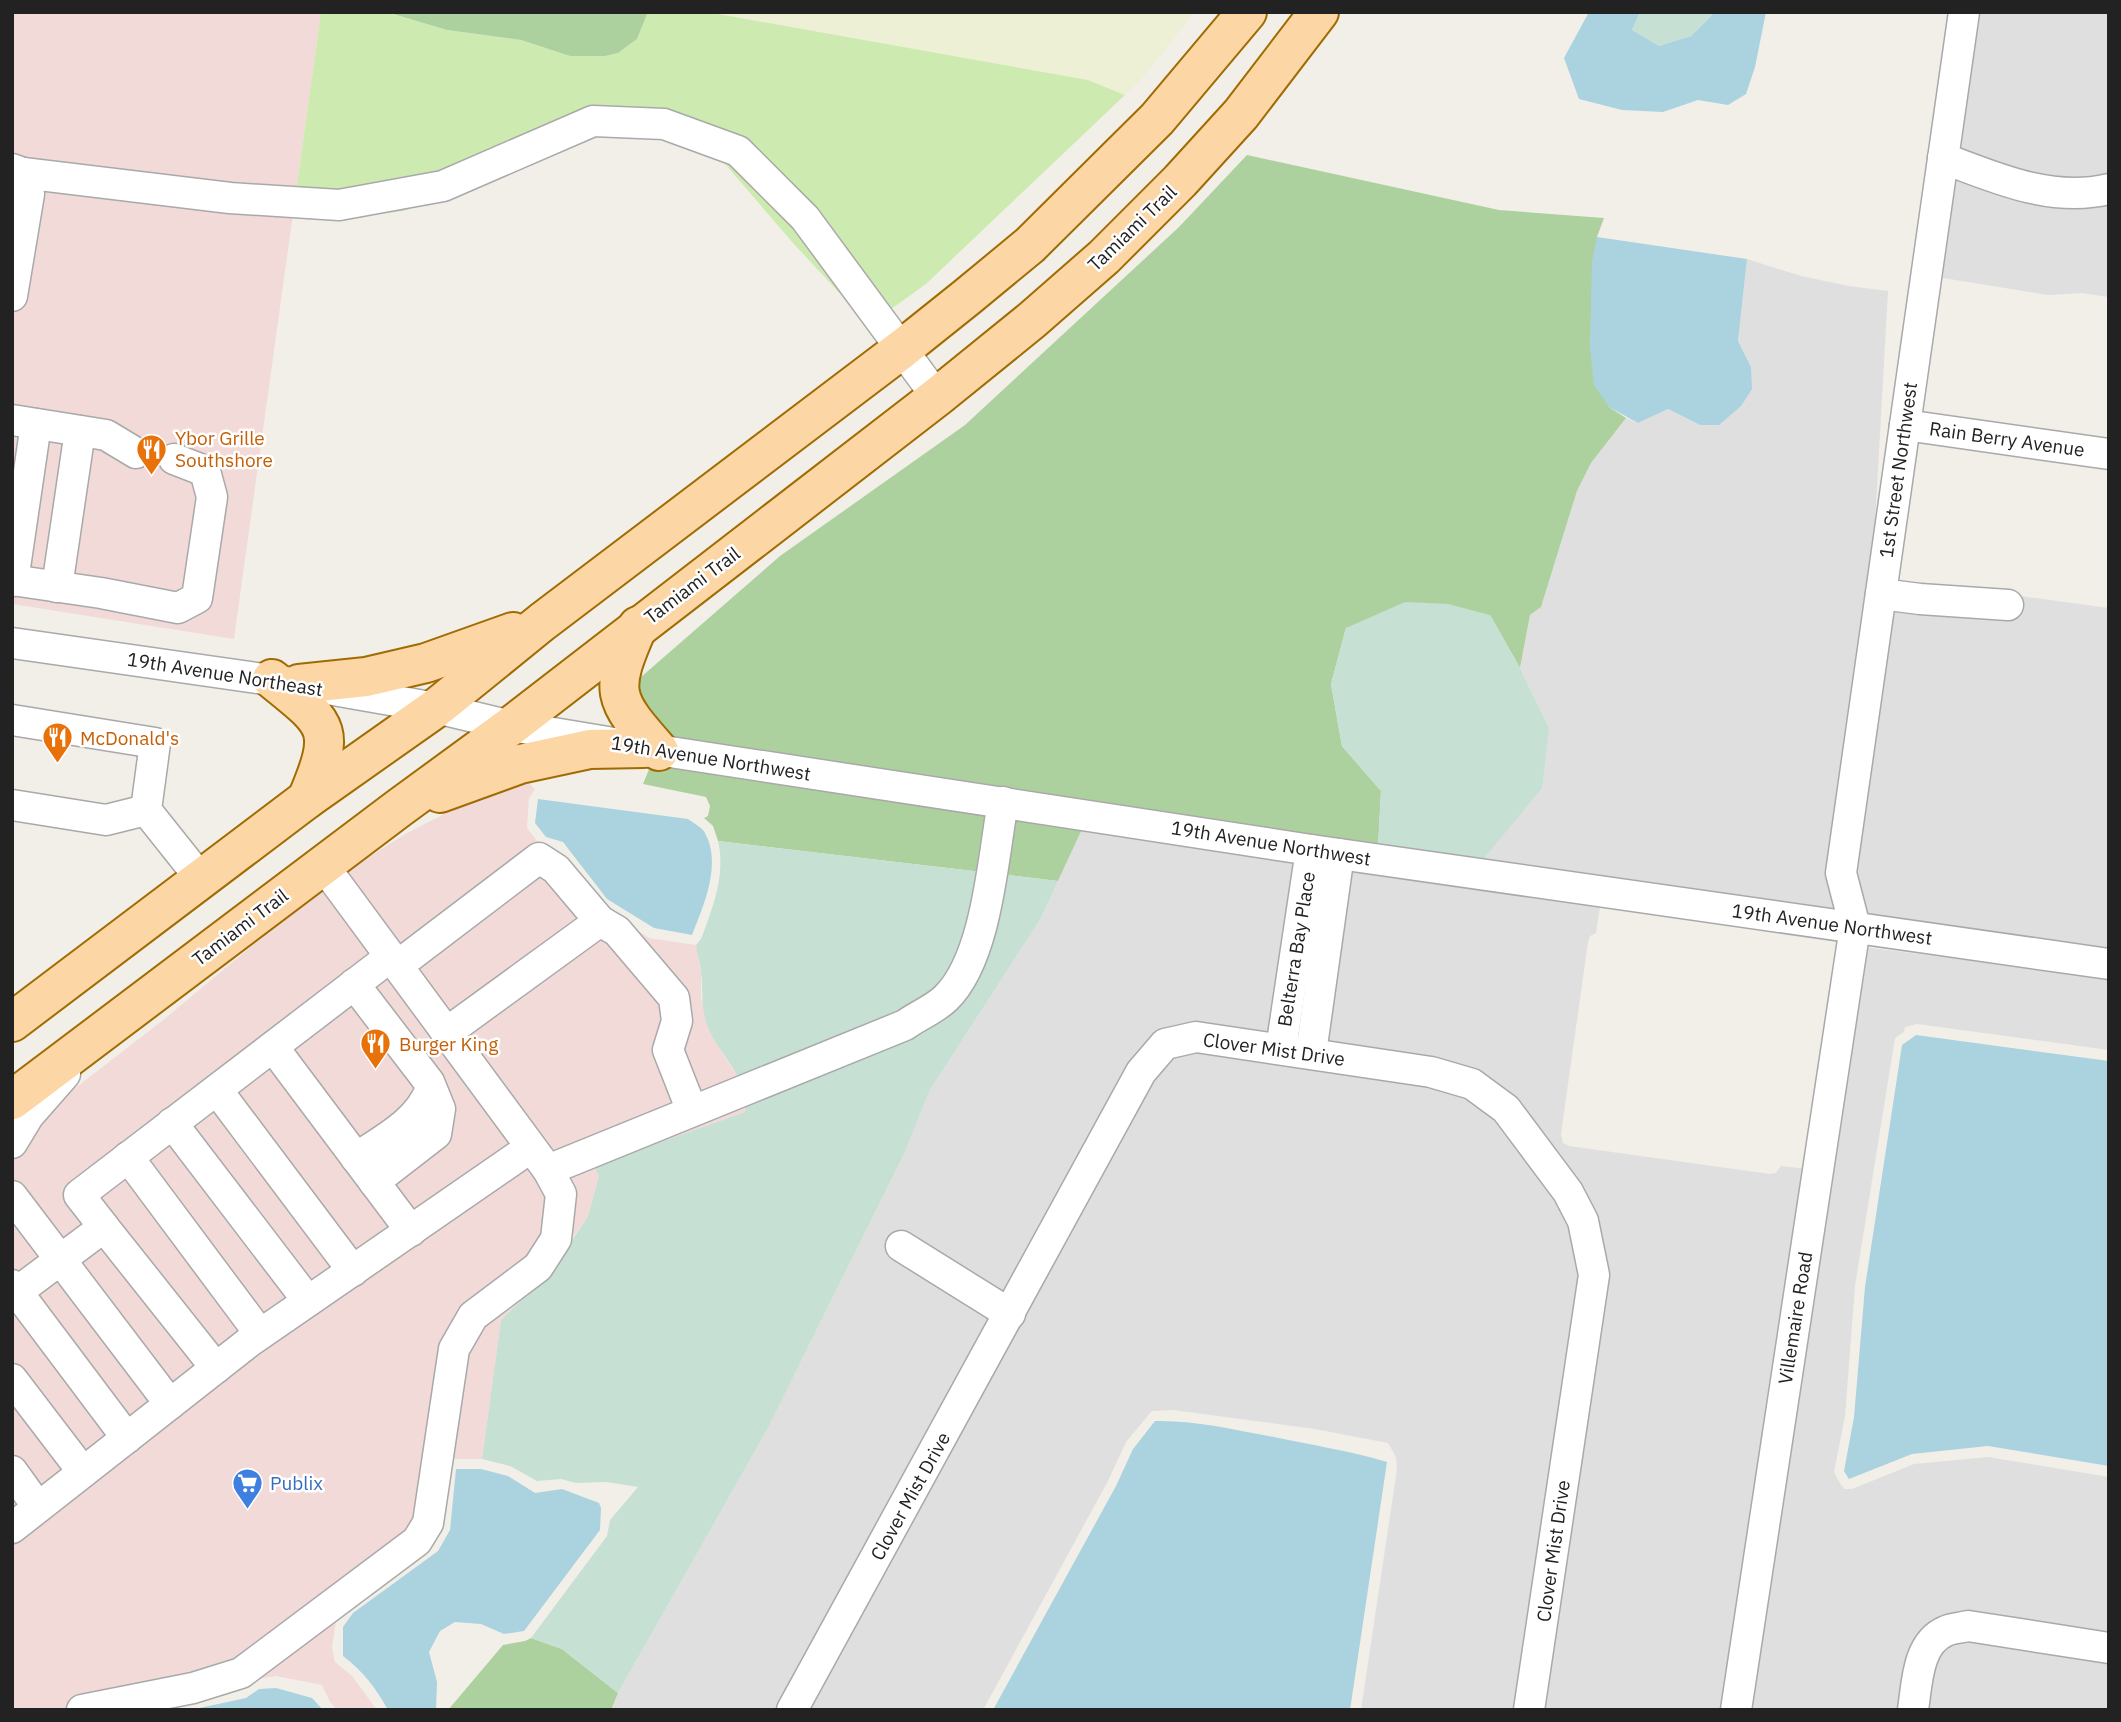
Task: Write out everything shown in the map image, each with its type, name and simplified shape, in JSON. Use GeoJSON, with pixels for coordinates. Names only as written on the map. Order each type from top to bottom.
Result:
{"type":"FeatureCollection","features":[{"type":"Feature","properties":{"kind":"main road"},"geometry":{"type":"LineString","coordinates":[[12,1022],[307,799],[436,708],[542,622],[902,349],[1030,245],[1157,119],[1247,12]]}},
{"type":"Feature","properties":{"kind":"main road","name":"Tamiami Trail"},"geometry":{"type":"LineString","coordinates":[[12,1100],[398,808],[511,726],[937,397],[1032,320],[1104,257],[1180,181],[1241,114],[1319,12]]}},
{"type":"Feature","properties":{"kind":"main road"},"geometry":{"type":"LineString","coordinates":[[285,682],[366,677],[426,663],[542,622]]}},
{"type":"Feature","properties":{"kind":"main road"},"geometry":{"type":"LineString","coordinates":[[638,626],[622,661],[618,682],[621,700],[651,750]]}},
{"type":"Feature","properties":{"kind":"main road"},"geometry":{"type":"LineString","coordinates":[[285,682],[324,729],[324,749],[307,799]]}},
{"type":"Feature","properties":{"kind":"main road"},"geometry":{"type":"LineString","coordinates":[[398,808],[520,764],[590,749],[651,750]]}},
{"type":"Feature","properties":{"kind":"street","name":"1st Street Northwest"},"geometry":{"type":"LineString","coordinates":[[1855,927],[1841,873],[1964,12]]}},
{"type":"Feature","properties":{"kind":"street"},"geometry":{"type":"LineString","coordinates":[[18,171],[230,198],[339,205],[443,187],[593,121],[664,124],[738,151],[805,218],[937,397]]}},
{"type":"Feature","properties":{"kind":"street"},"geometry":{"type":"LineString","coordinates":[[1943,158],[1993,178],[2039,191],[2069,193],[2109,189]]}},
{"type":"Feature","properties":{"kind":"street"},"geometry":{"type":"LineString","coordinates":[[14,276],[29,194],[18,171]]}},
{"type":"Feature","properties":{"kind":"street"},"geometry":{"type":"LineString","coordinates":[[136,453],[93,433],[24,422],[13,580],[178,608],[197,598],[212,497],[205,471],[174,458]]}},
{"type":"Feature","properties":{"kind":"street","name":"Rain Berry Avenue"},"geometry":{"type":"LineString","coordinates":[[1905,425],[2109,454]]}},
{"type":"Feature","properties":{"kind":"street"},"geometry":{"type":"LineString","coordinates":[[57,587],[93,433]]}},
{"type":"Feature","properties":{"kind":"street"},"geometry":{"type":"LineString","coordinates":[[1881,594],[2008,605]]}},
{"type":"Feature","properties":{"kind":"street","name":"19th Avenue Northeast"},"geometry":{"type":"LineString","coordinates":[[12,643],[285,682],[436,708]]}},
{"type":"Feature","properties":{"kind":"street","name":"19th Avenue Northwest"},"geometry":{"type":"LineString","coordinates":[[436,708],[511,726],[651,750],[1325,852],[2109,964]]}},
{"type":"Feature","properties":{"kind":"street"},"geometry":{"type":"LineString","coordinates":[[12,720],[155,743],[146,810],[201,879]]}},
{"type":"Feature","properties":{"kind":"street"},"geometry":{"type":"LineString","coordinates":[[12,1528],[260,1334],[411,1231],[539,1159],[692,1111],[905,1025],[946,998],[965,971],[980,934],[1003,802]]}},
{"type":"Feature","properties":{"kind":"street"},"geometry":{"type":"LineString","coordinates":[[12,805],[106,820],[146,810]]}},
{"type":"Feature","properties":{"kind":"street","name":"Belterra Bay Place"},"geometry":{"type":"LineString","coordinates":[[1281,1049],[1297,938],[1325,852]]}},
{"type":"Feature","properties":{"kind":"street","name":"Belterra Bay Place"},"geometry":{"type":"LineString","coordinates":[[1311,1053],[1327,942],[1325,852]]}},
{"type":"Feature","properties":{"kind":"street"},"geometry":{"type":"LineString","coordinates":[[216,1368],[79,1195],[355,984],[394,961],[539,859],[556,869],[600,921],[617,930],[674,998],[677,1021],[668,1050],[692,1111]]}},
{"type":"Feature","properties":{"kind":"street"},"geometry":{"type":"LineString","coordinates":[[82,1710],[193,1688],[241,1673],[417,1541],[428,1523],[454,1349],[472,1316],[538,1267],[556,1239],[561,1194],[539,1159],[323,865]]}},
{"type":"Feature","properties":{"kind":"street"},"geometry":{"type":"LineString","coordinates":[[446,1033],[600,921]]}},
{"type":"Feature","properties":{"kind":"street","name":"Villemaire Road"},"geometry":{"type":"LineString","coordinates":[[1736,1710],[1855,927]]}},
{"type":"Feature","properties":{"kind":"street"},"geometry":{"type":"LineString","coordinates":[[1297,938],[1327,942]]}},
{"type":"Feature","properties":{"kind":"street"},"geometry":{"type":"LineString","coordinates":[[355,984],[429,1082],[440,1109],[436,1134],[374,1182]]}},
{"type":"Feature","properties":{"kind":"street"},"geometry":{"type":"LineString","coordinates":[[12,1143],[29,1115],[104,1030]]}},
{"type":"Feature","properties":{"kind":"street","name":"Clover Mist Drive"},"geometry":{"type":"LineString","coordinates":[[792,1710],[1141,1072],[1165,1044],[1196,1037],[1432,1072],[1472,1084],[1506,1110],[1568,1192],[1583,1221],[1594,1275],[1529,1710]]}},
{"type":"Feature","properties":{"kind":"street"},"geometry":{"type":"LineString","coordinates":[[273,1047],[411,1231]]}},
{"type":"Feature","properties":{"kind":"street"},"geometry":{"type":"LineString","coordinates":[[356,1158],[407,1124],[426,1101],[431,1088]]}},
{"type":"Feature","properties":{"kind":"street"},"geometry":{"type":"LineString","coordinates":[[217,1090],[353,1270]]}},
{"type":"Feature","properties":{"kind":"street"},"geometry":{"type":"LineString","coordinates":[[172,1124],[308,1301]]}},
{"type":"Feature","properties":{"kind":"street"},"geometry":{"type":"LineString","coordinates":[[128,1157],[260,1334]]}},
{"type":"Feature","properties":{"kind":"street"},"geometry":{"type":"LineString","coordinates":[[13,1192],[170,1404]]}},
{"type":"Feature","properties":{"kind":"street"},"geometry":{"type":"LineString","coordinates":[[104,1227],[15,1289],[127,1438]]}},
{"type":"Feature","properties":{"kind":"street"},"geometry":{"type":"LineString","coordinates":[[901,1246],[1010,1314]]}},
{"type":"Feature","properties":{"kind":"street"},"geometry":{"type":"LineString","coordinates":[[12,1379],[82,1472]]}},
{"type":"Feature","properties":{"kind":"street"},"geometry":{"type":"LineString","coordinates":[[12,1471],[38,1507]]}},
{"type":"Feature","properties":{"kind":"street"},"geometry":{"type":"LineString","coordinates":[[1913,1710],[1920,1664],[1929,1645],[1945,1631],[1968,1626],[2109,1648]]}},
{"type":"Feature","properties":{"kind":"shaded area"},"geometry":{"type":"Polygon","coordinates":[[[12,12],[321,12],[234,639],[12,604],[12,12]]]}},
{"type":"Feature","properties":{"kind":"shaded area"},"geometry":{"type":"Polygon","coordinates":[[[1975,12],[2109,12],[2109,297],[2082,293],[2048,295],[1937,277],[1975,12]]]}},
{"type":"Feature","properties":{"kind":"shaded area"},"geometry":{"type":"Polygon","coordinates":[[[1747,259],[1801,276],[1888,291],[1872,576],[1839,913],[1485,862],[1486,856],[1502,835],[1549,728],[1520,668],[1530,615],[1541,607],[1577,491],[1591,463],[1626,418],[1638,423],[1668,409],[1700,425],[1751,367],[1738,341],[1747,259]]]}},
{"type":"Feature","properties":{"kind":"shaded area"},"geometry":{"type":"Polygon","coordinates":[[[1894,579],[2109,608],[2109,952],[1863,916],[1852,872],[1894,579]]]}},
{"type":"Feature","properties":{"kind":"shaded area"},"geometry":{"type":"Polygon","coordinates":[[[525,779],[535,789],[529,798],[527,828],[541,846],[557,851],[600,906],[649,938],[696,945],[701,973],[701,998],[722,1053],[739,1078],[747,1099],[745,1112],[595,1166],[599,1176],[588,1216],[547,1275],[501,1320],[482,1459],[454,1459],[449,1462],[441,1527],[349,1605],[336,1621],[332,1647],[335,1662],[352,1676],[377,1710],[337,1710],[322,1685],[276,1676],[257,1679],[153,1710],[12,1710],[12,1137],[162,1021],[326,884],[407,833],[464,804],[525,779]]]}},
{"type":"Feature","properties":{"kind":"shaded area"},"geometry":{"type":"Polygon","coordinates":[[[1083,827],[1507,890],[1600,907],[1596,933],[1590,936],[1588,942],[1561,1134],[1563,1143],[1770,1174],[1776,1173],[1781,1166],[1807,1169],[1725,1710],[1361,1710],[1397,1469],[1396,1457],[1388,1443],[1315,1429],[1173,1410],[1152,1411],[1126,1442],[1108,1481],[983,1710],[611,1710],[618,1693],[768,1428],[904,1154],[930,1090],[1041,918],[1083,827]]]}},
{"type":"Feature","properties":{"kind":"shaded area"},"geometry":{"type":"Polygon","coordinates":[[[1863,947],[2109,978],[2109,1050],[1917,1024],[1905,1027],[1904,1032],[1895,1038],[1855,1286],[1845,1416],[1834,1472],[1845,1489],[1852,1489],[1914,1464],[1988,1457],[2109,1477],[2109,1710],[1747,1710],[1863,947]]]}},
{"type":"Feature","properties":{"kind":"green space"},"geometry":{"type":"Polygon","coordinates":[[[321,12],[385,12],[447,30],[521,40],[570,56],[605,56],[618,53],[637,39],[648,12],[707,12],[1088,80],[1125,95],[926,284],[869,325],[793,243],[720,158],[662,138],[591,132],[479,182],[404,211],[347,218],[293,214],[321,12]]]}},
{"type":"Feature","properties":{"kind":"green space"},"geometry":{"type":"Polygon","coordinates":[[[386,12],[648,12],[637,39],[618,53],[605,56],[570,56],[521,40],[447,30],[386,12]]]}},
{"type":"Feature","properties":{"kind":"green space"},"geometry":{"type":"Polygon","coordinates":[[[707,12],[1195,12],[1141,80],[1125,95],[1088,80],[707,12]]]}},
{"type":"Feature","properties":{"kind":"green space"},"geometry":{"type":"Polygon","coordinates":[[[1640,12],[1715,12],[1691,36],[1659,46],[1632,30],[1640,12]]]}},
{"type":"Feature","properties":{"kind":"green space"},"geometry":{"type":"Polygon","coordinates":[[[1247,155],[1499,210],[1604,218],[1597,237],[1590,348],[1609,407],[1626,418],[1591,463],[1577,491],[1541,607],[1530,615],[1520,668],[1490,615],[1346,628],[1331,684],[1342,746],[1381,791],[1378,847],[664,739],[633,699],[641,677],[780,556],[965,425],[1179,227],[1247,155]]]}},
{"type":"Feature","properties":{"kind":"green space"},"geometry":{"type":"Polygon","coordinates":[[[1405,602],[1448,604],[1490,615],[1549,728],[1542,788],[1486,856],[1485,862],[1378,847],[1381,791],[1342,746],[1331,684],[1346,628],[1405,602]]]}},
{"type":"Feature","properties":{"kind":"green space"},"geometry":{"type":"Polygon","coordinates":[[[652,762],[1083,827],[1058,881],[718,841],[713,826],[704,818],[708,816],[710,806],[706,797],[643,784],[652,762]]]}},
{"type":"Feature","properties":{"kind":"green space"},"geometry":{"type":"Polygon","coordinates":[[[718,841],[1058,881],[1041,918],[930,1090],[904,1154],[768,1428],[618,1693],[562,1649],[531,1638],[607,1536],[610,1520],[638,1487],[607,1482],[576,1483],[561,1479],[537,1481],[510,1466],[482,1459],[501,1320],[547,1275],[588,1216],[599,1176],[594,1166],[745,1112],[746,1100],[739,1078],[707,1025],[696,945],[701,939],[717,891],[720,866],[718,841]]]}},
{"type":"Feature","properties":{"kind":"green space"},"geometry":{"type":"Polygon","coordinates":[[[531,1638],[562,1649],[618,1693],[611,1710],[448,1710],[503,1645],[531,1638]]]}},
{"type":"Feature","properties":{"kind":"water"},"geometry":{"type":"Polygon","coordinates":[[[1589,12],[1640,12],[1632,30],[1659,46],[1691,36],[1715,12],[1766,12],[1755,67],[1746,94],[1728,105],[1698,100],[1663,112],[1622,110],[1579,99],[1564,58],[1589,12]]]}},
{"type":"Feature","properties":{"kind":"water"},"geometry":{"type":"Polygon","coordinates":[[[1597,237],[1747,259],[1738,341],[1751,367],[1752,389],[1741,406],[1719,425],[1700,425],[1668,409],[1638,423],[1609,407],[1594,385],[1590,348],[1592,261],[1597,237]]]}},
{"type":"Feature","properties":{"kind":"water"},"geometry":{"type":"Polygon","coordinates":[[[538,799],[688,819],[702,829],[710,845],[712,871],[706,898],[692,935],[654,928],[607,899],[563,842],[546,837],[535,823],[538,799]]]}},
{"type":"Feature","properties":{"kind":"water"},"geometry":{"type":"Polygon","coordinates":[[[1916,1035],[2109,1061],[2109,1466],[1988,1446],[1912,1454],[1849,1479],[1844,1471],[1854,1417],[1865,1287],[1902,1045],[1916,1035]]]}},
{"type":"Feature","properties":{"kind":"water"},"geometry":{"type":"Polygon","coordinates":[[[1155,1421],[1185,1422],[1230,1429],[1345,1451],[1387,1462],[1350,1710],[993,1710],[1116,1486],[1133,1449],[1155,1421]]]}},
{"type":"Feature","properties":{"kind":"water"},"geometry":{"type":"Polygon","coordinates":[[[456,1469],[481,1469],[508,1476],[535,1493],[562,1489],[599,1503],[600,1530],[524,1631],[504,1634],[481,1624],[455,1622],[440,1631],[429,1652],[437,1682],[436,1710],[388,1710],[368,1680],[343,1656],[343,1627],[353,1613],[438,1551],[450,1530],[456,1469]]]}},
{"type":"Feature","properties":{"kind":"water"},"geometry":{"type":"Polygon","coordinates":[[[276,1688],[312,1698],[323,1710],[190,1710],[246,1698],[259,1689],[276,1688]]]}},
{"type":"Feature","properties":{"kind":"place","name":"Ybor Grille Southshore"},"geometry":{"type":"Point","coordinates":[152,476]}},
{"type":"Feature","properties":{"kind":"place","name":"McDonald's"},"geometry":{"type":"Point","coordinates":[57,765]}},
{"type":"Feature","properties":{"kind":"place","name":"Burger King"},"geometry":{"type":"Point","coordinates":[376,1071]}},
{"type":"Feature","properties":{"kind":"place","name":"Publix"},"geometry":{"type":"Point","coordinates":[247,1510]}}]}
